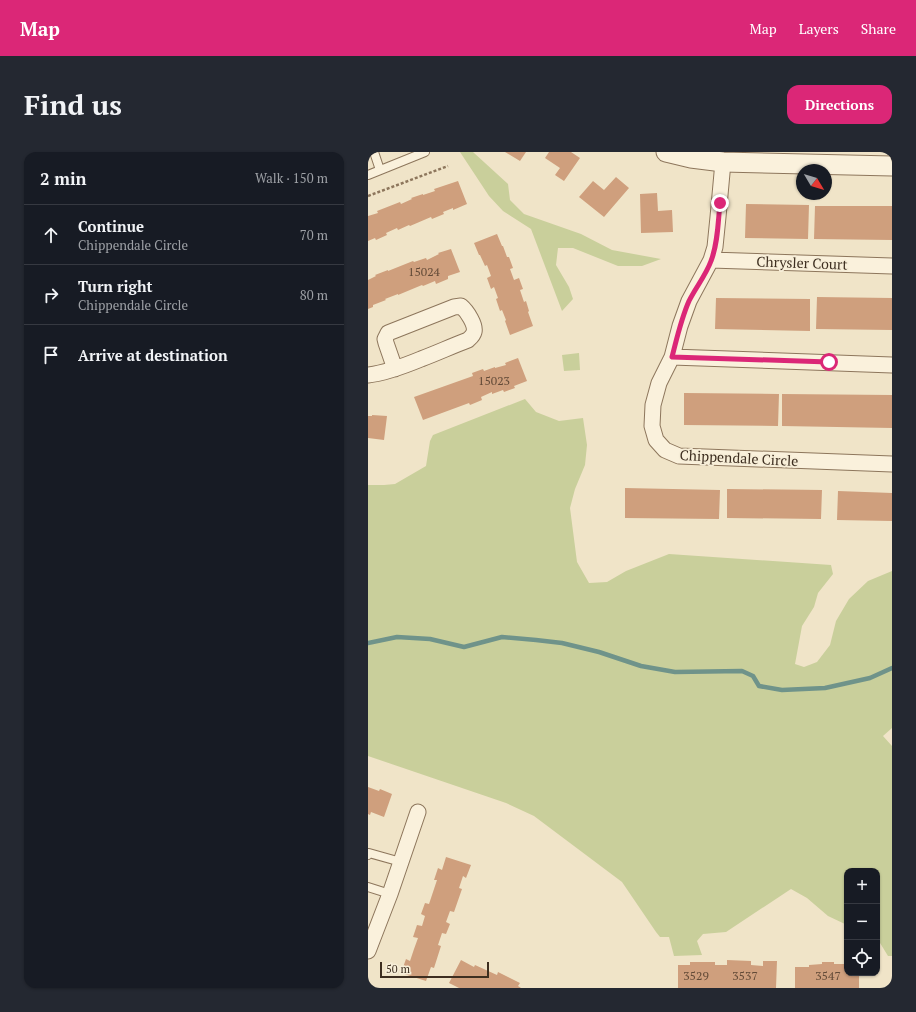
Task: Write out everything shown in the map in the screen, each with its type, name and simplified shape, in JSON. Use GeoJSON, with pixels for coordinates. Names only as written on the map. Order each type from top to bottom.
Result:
{"type":"FeatureCollection","features":[{"type":"Feature","properties":{"kind":"street"},"geometry":{"type":"LineString","coordinates":[[666,152],[691,158],[723,162],[892,166]]}},
{"type":"Feature","properties":{"kind":"street","name":"Chippendale Circle"},"geometry":{"type":"LineString","coordinates":[[723,162],[715,247],[707,270],[689,301],[680,326],[672,357],[659,383],[653,405],[652,426],[656,440],[665,450],[678,456],[892,464]]}},
{"type":"Feature","properties":{"kind":"street","name":"Chrysler Court"},"geometry":{"type":"LineString","coordinates":[[711,260],[892,266]]}},
{"type":"Feature","properties":{"kind":"street"},"geometry":{"type":"LineString","coordinates":[[368,375],[395,369],[468,340],[474,333],[474,329],[465,309],[461,306],[454,307],[388,333],[385,339],[395,369]]}},
{"type":"Feature","properties":{"kind":"street"},"geometry":{"type":"LineString","coordinates":[[672,357],[892,364]]}},
{"type":"Feature","properties":{"kind":"street"},"geometry":{"type":"LineString","coordinates":[[368,951],[390,894],[418,812]]}},
{"type":"Feature","properties":{"kind":"lane"},"geometry":{"type":"LineString","coordinates":[[374,152],[380,170]]}},
{"type":"Feature","properties":{"kind":"lane"},"geometry":{"type":"LineString","coordinates":[[368,175],[425,152]]}},
{"type":"Feature","properties":{"kind":"lane"},"geometry":{"type":"LineString","coordinates":[[368,855],[369,853],[401,862]]}},
{"type":"Feature","properties":{"kind":"lane"},"geometry":{"type":"LineString","coordinates":[[368,887],[390,894]]}},
{"type":"Feature","properties":{"kind":"path"},"geometry":{"type":"LineString","coordinates":[[368,196],[448,166]]}},
{"type":"Feature","properties":{"kind":"green space"},"geometry":{"type":"Polygon","coordinates":[[[460,152],[473,152],[508,184],[510,200],[524,214],[581,234],[612,250],[661,259],[642,266],[618,266],[573,248],[558,248],[556,265],[569,287],[573,299],[562,311],[531,229],[503,211],[489,196],[460,152]]]}},
{"type":"Feature","properties":{"kind":"green space"},"geometry":{"type":"Polygon","coordinates":[[[579,353],[580,370],[564,371],[562,355],[579,353]]]}},
{"type":"Feature","properties":{"kind":"green space"},"geometry":{"type":"Polygon","coordinates":[[[525,399],[536,412],[559,421],[583,418],[587,445],[585,465],[575,489],[570,508],[577,562],[589,583],[607,582],[626,571],[669,554],[831,565],[833,574],[818,593],[814,607],[802,626],[795,664],[804,667],[817,662],[830,645],[836,621],[849,599],[868,581],[892,571],[892,728],[883,736],[892,746],[892,956],[888,956],[880,943],[880,868],[844,868],[844,924],[828,916],[807,898],[791,889],[726,932],[703,934],[697,941],[702,955],[674,956],[669,937],[660,937],[622,882],[534,816],[506,803],[368,756],[368,485],[395,484],[426,466],[430,441],[433,435],[525,399]]]}},
{"type":"Feature","properties":{"kind":"building"},"geometry":{"type":"Polygon","coordinates":[[[505,152],[526,152],[520,161],[505,152]]]}},
{"type":"Feature","properties":{"kind":"building"},"geometry":{"type":"Polygon","coordinates":[[[549,152],[571,152],[580,158],[564,181],[555,175],[560,168],[545,158],[549,152]]]}},
{"type":"Feature","properties":{"kind":"building"},"geometry":{"type":"Polygon","coordinates":[[[616,177],[629,188],[604,217],[579,197],[593,181],[604,190],[616,177]]]}},
{"type":"Feature","properties":{"kind":"building"},"geometry":{"type":"Polygon","coordinates":[[[458,181],[467,204],[453,210],[453,208],[443,212],[444,214],[432,219],[431,217],[398,230],[397,228],[376,240],[375,238],[368,241],[368,216],[378,213],[377,211],[400,202],[401,204],[412,199],[411,198],[435,191],[434,189],[458,181]]]}},
{"type":"Feature","properties":{"kind":"building"},"geometry":{"type":"Polygon","coordinates":[[[657,193],[658,211],[672,210],[673,232],[641,233],[640,194],[657,193]]]}},
{"type":"Feature","properties":{"kind":"building"},"geometry":{"type":"Polygon","coordinates":[[[746,204],[809,205],[808,239],[745,238],[746,204]]]}},
{"type":"Feature","properties":{"kind":"building"},"geometry":{"type":"Polygon","coordinates":[[[815,206],[892,206],[892,240],[814,239],[815,206]]]}},
{"type":"Feature","properties":{"kind":"building"},"geometry":{"type":"Polygon","coordinates":[[[497,234],[507,257],[509,257],[513,268],[510,269],[514,280],[519,278],[523,289],[520,290],[524,302],[526,301],[533,326],[510,335],[505,321],[506,320],[502,310],[500,311],[496,299],[498,298],[494,287],[491,289],[487,278],[491,276],[487,265],[485,266],[474,243],[497,234]]]}},
{"type":"Feature","properties":{"kind":"building"},"geometry":{"type":"Polygon","coordinates":[[[451,249],[460,272],[448,276],[448,279],[436,284],[435,281],[385,299],[386,300],[373,305],[373,307],[368,309],[368,280],[376,276],[375,275],[388,270],[413,261],[426,258],[427,260],[439,254],[438,253],[451,249]]]}},
{"type":"Feature","properties":{"kind":"building"},"geometry":{"type":"Polygon","coordinates":[[[817,297],[892,298],[892,330],[816,329],[817,297]]]}},
{"type":"Feature","properties":{"kind":"building"},"geometry":{"type":"Polygon","coordinates":[[[716,298],[810,299],[810,331],[715,329],[716,298]]]}},
{"type":"Feature","properties":{"kind":"building"},"geometry":{"type":"Polygon","coordinates":[[[518,358],[527,381],[504,392],[503,390],[492,394],[492,392],[481,397],[482,400],[470,405],[469,403],[423,420],[414,397],[473,376],[472,373],[483,369],[484,371],[506,365],[505,363],[518,358]]]}},
{"type":"Feature","properties":{"kind":"building"},"geometry":{"type":"Polygon","coordinates":[[[684,393],[779,394],[778,426],[684,425],[684,393]]]}},
{"type":"Feature","properties":{"kind":"building"},"geometry":{"type":"Polygon","coordinates":[[[782,394],[892,395],[892,428],[782,426],[782,394]]]}},
{"type":"Feature","properties":{"kind":"building"},"geometry":{"type":"Polygon","coordinates":[[[368,416],[387,416],[384,440],[368,438],[368,416]]]}},
{"type":"Feature","properties":{"kind":"building"},"geometry":{"type":"Polygon","coordinates":[[[625,488],[720,490],[719,519],[625,518],[625,488]]]}},
{"type":"Feature","properties":{"kind":"building"},"geometry":{"type":"Polygon","coordinates":[[[727,489],[822,490],[821,519],[727,518],[727,489]]]}},
{"type":"Feature","properties":{"kind":"building"},"geometry":{"type":"Polygon","coordinates":[[[838,491],[892,493],[892,521],[837,520],[838,491]]]}},
{"type":"Feature","properties":{"kind":"building"},"geometry":{"type":"Polygon","coordinates":[[[368,787],[379,791],[380,789],[392,794],[384,817],[371,812],[370,815],[368,814],[368,787]]]}},
{"type":"Feature","properties":{"kind":"building"},"geometry":{"type":"Polygon","coordinates":[[[446,857],[471,865],[466,878],[463,876],[459,888],[462,889],[454,912],[450,911],[446,922],[450,924],[446,934],[442,933],[438,945],[441,946],[434,968],[431,967],[426,981],[401,973],[406,959],[410,961],[418,938],[413,937],[417,925],[422,926],[425,916],[421,914],[425,903],[429,904],[437,880],[434,880],[438,868],[442,870],[446,857]]]}},
{"type":"Feature","properties":{"kind":"building"},"geometry":{"type":"Polygon","coordinates":[[[461,960],[474,967],[475,965],[497,975],[498,972],[520,983],[518,986],[521,988],[459,988],[449,983],[461,960]]]}},
{"type":"Feature","properties":{"kind":"building"},"geometry":{"type":"Polygon","coordinates":[[[727,960],[751,961],[751,965],[763,966],[763,961],[777,961],[776,988],[678,988],[678,965],[690,965],[690,962],[715,962],[715,965],[727,965],[727,960]]]}},
{"type":"Feature","properties":{"kind":"building"},"geometry":{"type":"Polygon","coordinates":[[[822,962],[834,962],[834,964],[844,964],[844,976],[859,976],[859,988],[795,988],[795,967],[809,967],[809,965],[822,964],[822,962]]]}},
{"type":"Feature","properties":{"kind":"waterway"},"geometry":{"type":"LineString","coordinates":[[368,643],[397,637],[430,639],[464,647],[502,637],[536,640],[562,643],[599,652],[641,666],[675,672],[742,671],[753,676],[759,686],[782,690],[825,688],[870,678],[892,668]]}},
{"type":"Feature","properties":{"kind":"route"},"geometry":{"type":"LineString","coordinates":[[720,203],[715,247],[711,260],[707,270],[689,301],[680,326],[672,357],[829,362]]}}]}
